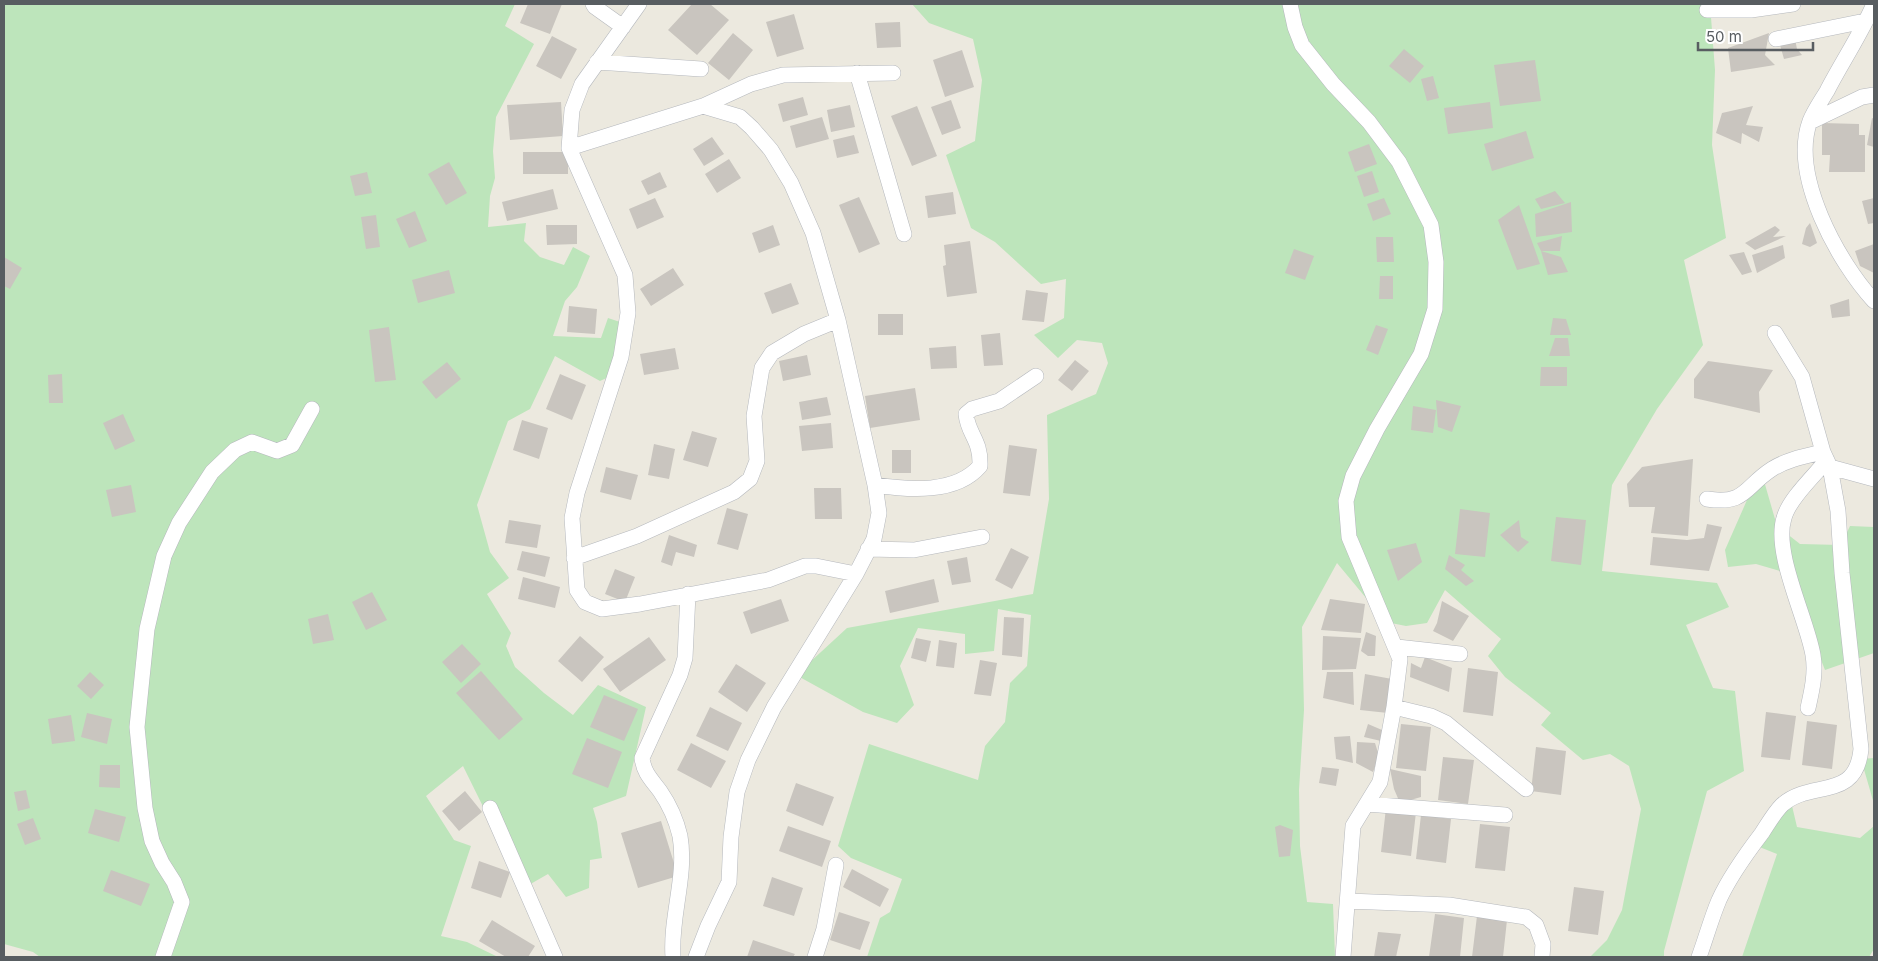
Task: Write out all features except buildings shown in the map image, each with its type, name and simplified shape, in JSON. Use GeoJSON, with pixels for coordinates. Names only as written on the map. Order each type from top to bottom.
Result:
{"type":"FeatureCollection","features":[{"type":"Feature","properties":{"kind":"street"},"geometry":{"type":"LineString","coordinates":[[593,4],[622,28]]}},
{"type":"Feature","properties":{"kind":"street"},"geometry":{"type":"LineString","coordinates":[[639,4],[582,84],[574,105],[569,148],[625,276],[628,312],[622,357],[577,493],[572,518],[577,590],[585,602],[602,610],[768,580],[805,566],[816,566],[856,574]]}},
{"type":"Feature","properties":{"kind":"street"},"geometry":{"type":"LineString","coordinates":[[1290,4],[1295,27],[1302,45],[1333,84],[1369,122],[1400,162],[1431,225],[1436,262],[1435,309],[1421,354],[1365,452],[1353,476],[1346,501],[1349,536],[1358,563],[1397,647],[1400,659],[1394,707],[1380,782],[1353,826],[1343,957]]}},
{"type":"Feature","properties":{"kind":"street"},"geometry":{"type":"LineString","coordinates":[[1707,10],[1752,10],[1793,4]]}},
{"type":"Feature","properties":{"kind":"street"},"geometry":{"type":"LineString","coordinates":[[1776,39],[1871,11]]}},
{"type":"Feature","properties":{"kind":"street"},"geometry":{"type":"LineString","coordinates":[[1871,11],[1810,122],[1806,144],[1809,182],[1827,232],[1846,265],[1874,300]]}},
{"type":"Feature","properties":{"kind":"street"},"geometry":{"type":"LineString","coordinates":[[598,62],[701,69]]}},
{"type":"Feature","properties":{"kind":"street"},"geometry":{"type":"LineString","coordinates":[[857,73],[904,234]]}},
{"type":"Feature","properties":{"kind":"street"},"geometry":{"type":"LineString","coordinates":[[569,148],[703,106],[751,84],[783,75],[892,73]]}},
{"type":"Feature","properties":{"kind":"street"},"geometry":{"type":"LineString","coordinates":[[1810,122],[1862,97],[1874,95]]}},
{"type":"Feature","properties":{"kind":"street"},"geometry":{"type":"LineString","coordinates":[[696,957],[708,926],[729,882],[731,837],[736,801],[748,760],[774,706],[856,574],[878,526],[875,484],[838,320],[813,233],[791,183],[771,150],[752,128],[740,117],[703,106]]}},
{"type":"Feature","properties":{"kind":"street"},"geometry":{"type":"LineString","coordinates":[[574,558],[637,536],[734,492],[750,479],[757,461],[754,416],[762,368],[772,354],[804,334],[838,320]]}},
{"type":"Feature","properties":{"kind":"street"},"geometry":{"type":"LineString","coordinates":[[1699,957],[1720,898],[1731,878],[1781,806],[1792,798],[1838,786],[1854,775],[1860,762],[1861,749],[1842,573],[1838,511],[1827,460],[1802,377],[1775,333]]}},
{"type":"Feature","properties":{"kind":"street"},"geometry":{"type":"LineString","coordinates":[[875,484],[893,487],[943,486],[968,478],[980,466],[980,452],[978,443],[967,422],[966,414],[972,410],[999,401],[1036,376]]}},
{"type":"Feature","properties":{"kind":"street"},"geometry":{"type":"LineString","coordinates":[[163,957],[182,902],[174,882],[162,863],[152,841],[145,808],[136,727],[147,629],[164,556],[188,508],[212,472],[234,450],[252,442],[277,451],[292,445],[312,409]]}},
{"type":"Feature","properties":{"kind":"street"},"geometry":{"type":"LineString","coordinates":[[1706,499],[1725,502],[1738,498],[1772,469],[1793,459],[1827,460],[1874,479]]}},
{"type":"Feature","properties":{"kind":"street"},"geometry":{"type":"LineString","coordinates":[[1808,708],[1814,681],[1813,655],[1787,569],[1782,534],[1783,518],[1788,508],[1827,460]]}},
{"type":"Feature","properties":{"kind":"street"},"geometry":{"type":"LineString","coordinates":[[868,549],[914,550],[982,537]]}},
{"type":"Feature","properties":{"kind":"street"},"geometry":{"type":"LineString","coordinates":[[673,957],[672,942],[681,867],[680,838],[676,818],[660,791],[644,772],[642,758],[680,675],[685,658],[688,594]]}},
{"type":"Feature","properties":{"kind":"street"},"geometry":{"type":"LineString","coordinates":[[1397,647],[1460,654]]}},
{"type":"Feature","properties":{"kind":"street"},"geometry":{"type":"LineString","coordinates":[[1394,707],[1446,723],[1526,789]]}},
{"type":"Feature","properties":{"kind":"street"},"geometry":{"type":"LineString","coordinates":[[1367,804],[1505,815]]}},
{"type":"Feature","properties":{"kind":"street"},"geometry":{"type":"LineString","coordinates":[[490,808],[555,957]]}},
{"type":"Feature","properties":{"kind":"street"},"geometry":{"type":"LineString","coordinates":[[815,957],[824,928],[836,865]]}},
{"type":"Feature","properties":{"kind":"street"},"geometry":{"type":"LineString","coordinates":[[1348,901],[1449,905],[1526,916],[1536,925],[1543,944],[1542,957]]}},
{"type":"Feature","properties":{"kind":"green space"},"geometry":{"type":"Polygon","coordinates":[[[4,4],[515,4],[505,26],[534,44],[496,117],[493,151],[495,178],[490,196],[488,227],[526,223],[524,241],[540,257],[564,265],[573,247],[590,256],[577,287],[565,301],[553,336],[601,338],[608,318],[626,324],[613,375],[600,381],[555,356],[530,409],[508,421],[477,505],[490,552],[509,578],[487,594],[511,633],[506,646],[515,667],[544,693],[573,715],[598,685],[646,707],[626,796],[593,808],[602,858],[590,860],[589,888],[566,897],[548,874],[527,886],[498,837],[463,766],[426,796],[454,840],[471,846],[441,936],[467,942],[498,957],[40,957],[33,952],[4,944],[4,4]]]}},
{"type":"Feature","properties":{"kind":"green space"},"geometry":{"type":"Polygon","coordinates":[[[912,4],[1710,4],[1715,70],[1712,145],[1726,238],[1684,260],[1703,345],[1657,409],[1612,485],[1602,571],[1717,583],[1729,607],[1686,625],[1713,688],[1735,691],[1744,771],[1707,791],[1664,951],[1664,957],[1590,957],[1607,940],[1622,910],[1641,809],[1629,766],[1610,754],[1583,760],[1541,725],[1551,713],[1505,677],[1488,656],[1501,639],[1445,590],[1427,623],[1406,626],[1386,622],[1337,563],[1302,627],[1304,710],[1299,790],[1300,846],[1307,902],[1333,904],[1335,957],[867,957],[880,918],[890,912],[902,879],[851,858],[838,846],[869,744],[978,780],[985,746],[1005,722],[1010,683],[1027,666],[1031,615],[998,609],[994,651],[965,654],[965,634],[918,628],[900,666],[914,705],[897,723],[863,712],[796,675],[847,628],[1033,594],[1049,499],[1047,415],[1096,394],[1108,363],[1102,343],[1077,340],[1058,358],[1034,335],[1064,318],[1066,279],[1041,284],[995,242],[971,228],[946,155],[975,141],[982,80],[973,39],[929,23],[912,4]]]}},
{"type":"Feature","properties":{"kind":"green space"},"geometry":{"type":"Polygon","coordinates":[[[1764,481],[1777,526],[1800,544],[1841,545],[1850,526],[1874,527],[1874,653],[1825,670],[1787,573],[1756,564],[1728,567],[1725,550],[1747,500],[1764,481]]]}},
{"type":"Feature","properties":{"kind":"green space"},"geometry":{"type":"Polygon","coordinates":[[[1874,758],[1874,804],[1861,759],[1874,758]]]}},
{"type":"Feature","properties":{"kind":"green space"},"geometry":{"type":"Polygon","coordinates":[[[1789,793],[1797,827],[1860,838],[1874,826],[1874,949],[1869,957],[1742,957],[1777,854],[1752,844],[1771,806],[1789,793]]]}}]}
